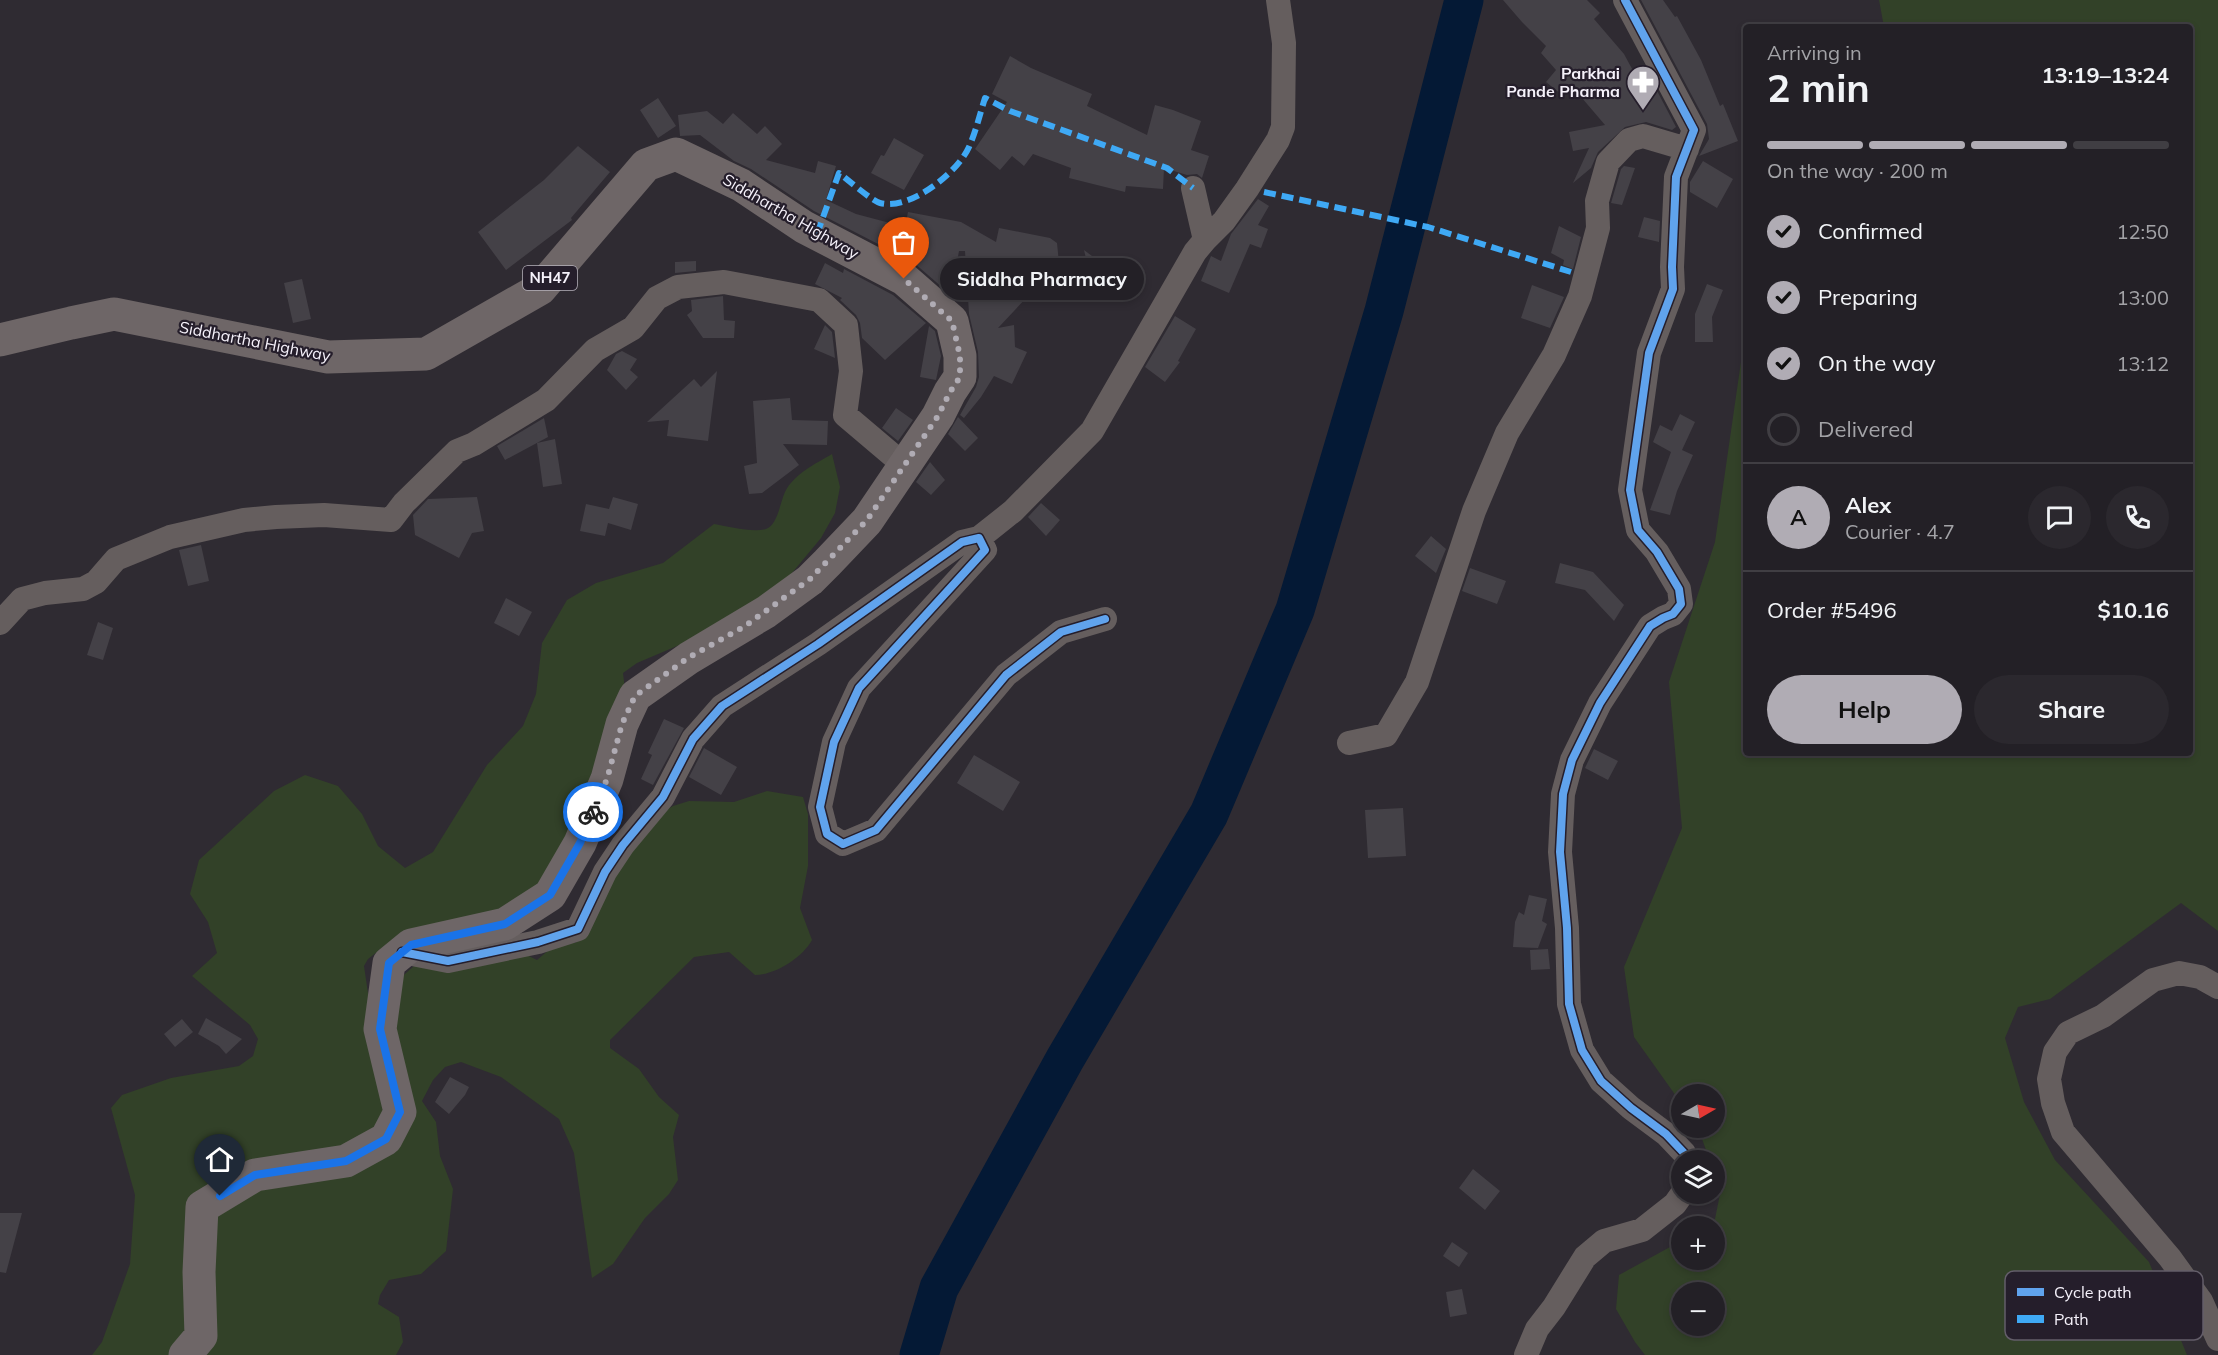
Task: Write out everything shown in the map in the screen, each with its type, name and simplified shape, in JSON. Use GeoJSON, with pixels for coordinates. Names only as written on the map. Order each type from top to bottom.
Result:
{"type":"FeatureCollection","features":[{"type":"Feature","properties":{"kind":"highway","name":"Siddhartha Highway"},"geometry":{"type":"LineString","coordinates":[[0,340],[114,314],[328,357],[426,354],[540,289],[646,165],[676,154],[741,185],[804,227],[904,279],[952,321],[960,356],[960,377],[938,416],[867,520],[810,579],[745,626],[688,658],[635,696],[622,724],[607,779],[580,843],[550,895],[505,924],[411,945],[402,952]]}},
{"type":"Feature","properties":{"kind":"highway"},"geometry":{"type":"LineString","coordinates":[[185,1355],[201,1336],[199,1272],[202,1207],[255,1175],[346,1161],[386,1139],[400,1112],[380,1029],[389,963],[402,952]]}},
{"type":"Feature","properties":{"kind":"street"},"geometry":{"type":"LineString","coordinates":[[402,952],[448,961],[538,942],[578,929],[605,872],[623,845],[663,797],[693,739],[722,706],[818,644],[962,542],[979,538],[1013,511],[1092,431],[1196,252],[1224,221],[1278,140],[1283,127],[1284,43],[1278,0]]}},
{"type":"Feature","properties":{"kind":"street"},"geometry":{"type":"LineString","coordinates":[[1625,0],[1694,130],[1676,177],[1673,289],[1649,353],[1630,490],[1638,530],[1657,552],[1679,589],[1681,604],[1673,614],[1650,626],[1600,704],[1572,760],[1563,794],[1560,852],[1567,928],[1569,1004],[1582,1050],[1601,1082],[1666,1134],[1680,1150]]}},
{"type":"Feature","properties":{"kind":"street"},"geometry":{"type":"LineString","coordinates":[[1349,743],[1386,735],[1417,682],[1474,511],[1507,433],[1554,355],[1580,297],[1598,228],[1597,201],[1608,162],[1629,140],[1643,136],[1687,149]]}},
{"type":"Feature","properties":{"kind":"street"},"geometry":{"type":"LineString","coordinates":[[1193,188],[1205,240]]}},
{"type":"Feature","properties":{"kind":"street"},"geometry":{"type":"LineString","coordinates":[[0,623],[22,599],[45,593],[83,589],[96,582],[116,559],[170,537],[244,520],[276,517],[324,515],[392,520],[404,503],[457,451],[474,444],[546,400],[595,350],[633,328],[657,298],[678,287],[724,282],[819,300],[846,325],[851,370],[845,415],[904,465]]}},
{"type":"Feature","properties":{"kind":"street"},"geometry":{"type":"LineString","coordinates":[[979,538],[985,550],[859,688],[834,742],[820,807],[827,834],[843,844],[876,830],[1006,675],[1061,632],[1105,619]]}},
{"type":"Feature","properties":{"kind":"street"},"geometry":{"type":"LineString","coordinates":[[2179,1271],[2063,1132],[2053,1103],[2049,1079],[2055,1052],[2068,1033],[2103,1016],[2153,980],[2179,973],[2200,977],[2218,987]]}},
{"type":"Feature","properties":{"kind":"street"},"geometry":{"type":"LineString","coordinates":[[1526,1355],[1537,1329],[1585,1257],[1604,1241],[1642,1230],[1675,1204]]}},
{"type":"Feature","properties":{"kind":"street"},"geometry":{"type":"LineString","coordinates":[[2203,1307],[2218,1339]]}},
{"type":"Feature","properties":{"kind":"green space"},"geometry":{"type":"Polygon","coordinates":[[[1879,0],[2218,0],[2218,931],[2181,903],[2050,999],[2018,1007],[2005,1038],[2024,1102],[2055,1160],[2149,1262],[2153,1271],[2005,1271],[2005,1340],[2181,1340],[2187,1355],[1645,1355],[1616,1309],[1619,1275],[1671,1246],[1671,1270],[1725,1270],[1725,1216],[1716,1216],[1718,1204],[1725,1204],[1725,1150],[1706,1150],[1702,1138],[1725,1138],[1725,1084],[1671,1084],[1671,1089],[1634,1037],[1624,967],[1682,828],[1669,682],[1715,542],[1743,348],[1743,756],[2193,756],[2193,24],[1883,24],[1879,0]]]}},
{"type":"Feature","properties":{"kind":"green space"},"geometry":{"type":"Polygon","coordinates":[[[832,454],[840,487],[835,513],[821,538],[787,579],[724,626],[637,663],[623,673],[625,690],[610,757],[547,879],[505,909],[395,938],[368,959],[364,966],[374,1034],[398,980],[430,952],[489,936],[537,960],[557,943],[575,943],[588,933],[611,874],[649,820],[673,806],[689,801],[734,802],[767,791],[803,797],[808,814],[808,866],[800,908],[812,940],[808,947],[779,969],[755,975],[729,952],[694,957],[610,1040],[610,1048],[639,1069],[659,1097],[679,1115],[673,1137],[678,1180],[669,1194],[645,1218],[613,1264],[592,1278],[574,1153],[559,1119],[501,1077],[461,1062],[445,1067],[433,1080],[422,1101],[436,1122],[440,1156],[453,1189],[446,1251],[421,1274],[389,1280],[380,1295],[378,1304],[399,1317],[403,1342],[396,1355],[92,1355],[102,1342],[130,1264],[135,1195],[111,1108],[122,1095],[171,1078],[239,1066],[253,1056],[258,1039],[250,1025],[192,976],[217,953],[208,922],[190,894],[199,860],[274,791],[305,775],[338,786],[362,814],[378,846],[405,868],[433,852],[487,765],[523,726],[536,694],[542,643],[567,600],[596,583],[663,563],[714,524],[747,530],[761,530],[770,527],[778,513],[785,492],[794,480],[832,454]]]}},
{"type":"Feature","properties":{"kind":"building"},"geometry":{"type":"Polygon","coordinates":[[[1503,0],[1587,0],[1600,13],[1594,19],[1624,54],[1644,91],[1654,85],[1676,127],[1672,130],[1646,122],[1625,127],[1598,152],[1591,168],[1573,183],[1589,148],[1573,151],[1569,132],[1605,125],[1570,84],[1561,94],[1546,82],[1556,70],[1541,53],[1546,46],[1503,0]]]}},
{"type":"Feature","properties":{"kind":"building"},"geometry":{"type":"Polygon","coordinates":[[[1641,0],[1663,0],[1675,17],[1677,16],[1701,60],[1720,106],[1723,104],[1738,141],[1699,156],[1709,139],[1707,124],[1641,0]]]}},
{"type":"Feature","properties":{"kind":"building"},"geometry":{"type":"Polygon","coordinates":[[[1010,56],[1031,68],[1092,94],[1087,106],[1147,135],[1155,105],[1201,121],[1191,150],[1209,156],[1202,178],[1197,174],[1187,175],[1164,168],[1163,189],[1126,186],[1125,192],[1069,178],[1071,168],[1033,154],[1024,166],[1012,156],[1000,170],[975,149],[1007,102],[992,94],[1010,56]]]}},
{"type":"Feature","properties":{"kind":"building"},"geometry":{"type":"Polygon","coordinates":[[[658,98],[676,126],[658,138],[640,110],[658,98]]]}},
{"type":"Feature","properties":{"kind":"building"},"geometry":{"type":"Polygon","coordinates":[[[707,111],[723,124],[733,113],[757,134],[765,126],[782,144],[766,160],[815,173],[818,161],[836,166],[826,200],[856,214],[905,227],[908,212],[961,222],[996,242],[999,228],[1050,238],[1057,243],[1059,263],[998,328],[1014,325],[1015,347],[1027,352],[1012,384],[994,376],[964,418],[960,415],[979,377],[978,352],[969,314],[965,251],[959,251],[951,295],[913,262],[814,211],[751,169],[734,161],[700,135],[680,136],[678,115],[707,111]]]}},
{"type":"Feature","properties":{"kind":"building"},"geometry":{"type":"Polygon","coordinates":[[[894,138],[924,155],[904,190],[871,173],[894,138]]]}},
{"type":"Feature","properties":{"kind":"building"},"geometry":{"type":"Polygon","coordinates":[[[578,146],[610,172],[571,218],[572,220],[506,270],[478,232],[544,180],[578,146]]]}},
{"type":"Feature","properties":{"kind":"building"},"geometry":{"type":"Polygon","coordinates":[[[1703,161],[1733,179],[1717,208],[1690,192],[1690,182],[1703,161]]]}},
{"type":"Feature","properties":{"kind":"building"},"geometry":{"type":"Polygon","coordinates":[[[1624,166],[1635,168],[1622,205],[1611,203],[1621,169],[1624,166]]]}},
{"type":"Feature","properties":{"kind":"building"},"geometry":{"type":"Polygon","coordinates":[[[1258,199],[1269,206],[1258,225],[1268,229],[1261,248],[1250,244],[1229,293],[1201,281],[1211,256],[1221,261],[1231,234],[1258,199]]]}},
{"type":"Feature","properties":{"kind":"building"},"geometry":{"type":"Polygon","coordinates":[[[1644,217],[1660,221],[1659,242],[1638,237],[1644,217]]]}},
{"type":"Feature","properties":{"kind":"building"},"geometry":{"type":"Polygon","coordinates":[[[1559,226],[1581,237],[1573,269],[1563,265],[1564,260],[1551,253],[1559,226]]]}},
{"type":"Feature","properties":{"kind":"building"},"geometry":{"type":"Polygon","coordinates":[[[1084,250],[1108,268],[1093,289],[1084,250]]]}},
{"type":"Feature","properties":{"kind":"building"},"geometry":{"type":"Polygon","coordinates":[[[696,261],[696,271],[675,273],[675,262],[696,261]]]}},
{"type":"Feature","properties":{"kind":"building"},"geometry":{"type":"Polygon","coordinates":[[[825,263],[843,273],[844,269],[893,295],[926,323],[885,360],[862,338],[860,323],[856,315],[840,300],[842,298],[815,284],[825,263]]]}},
{"type":"Feature","properties":{"kind":"building"},"geometry":{"type":"Polygon","coordinates":[[[302,279],[311,319],[293,323],[284,283],[302,279]]]}},
{"type":"Feature","properties":{"kind":"building"},"geometry":{"type":"Polygon","coordinates":[[[1707,284],[1723,290],[1712,317],[1713,342],[1695,342],[1695,314],[1707,284]]]}},
{"type":"Feature","properties":{"kind":"building"},"geometry":{"type":"Polygon","coordinates":[[[1532,285],[1564,297],[1550,328],[1521,318],[1532,285]]]}},
{"type":"Feature","properties":{"kind":"building"},"geometry":{"type":"Polygon","coordinates":[[[723,296],[724,320],[735,321],[734,338],[703,338],[687,315],[692,311],[691,300],[723,296]]]}},
{"type":"Feature","properties":{"kind":"building"},"geometry":{"type":"Polygon","coordinates":[[[1175,316],[1196,329],[1178,361],[1180,362],[1165,382],[1145,367],[1175,316]]]}},
{"type":"Feature","properties":{"kind":"building"},"geometry":{"type":"Polygon","coordinates":[[[825,325],[832,332],[835,358],[814,349],[825,325]]]}},
{"type":"Feature","properties":{"kind":"building"},"geometry":{"type":"Polygon","coordinates":[[[929,326],[935,331],[941,356],[936,380],[920,377],[929,326]]]}},
{"type":"Feature","properties":{"kind":"building"},"geometry":{"type":"Polygon","coordinates":[[[622,351],[637,359],[630,370],[638,377],[626,390],[607,370],[616,354],[622,351]]]}},
{"type":"Feature","properties":{"kind":"building"},"geometry":{"type":"Polygon","coordinates":[[[717,371],[708,441],[667,436],[669,420],[647,422],[694,379],[701,387],[717,371]]]}},
{"type":"Feature","properties":{"kind":"building"},"geometry":{"type":"Polygon","coordinates":[[[790,398],[792,420],[828,421],[827,445],[783,444],[799,465],[762,493],[749,494],[744,466],[757,463],[753,401],[790,398]]]}},
{"type":"Feature","properties":{"kind":"building"},"geometry":{"type":"Polygon","coordinates":[[[896,408],[913,420],[898,441],[882,428],[896,408]]]}},
{"type":"Feature","properties":{"kind":"building"},"geometry":{"type":"Polygon","coordinates":[[[1680,414],[1695,422],[1682,450],[1693,455],[1677,491],[1670,515],[1650,510],[1671,452],[1653,442],[1660,425],[1672,431],[1680,414]]]}},
{"type":"Feature","properties":{"kind":"building"},"geometry":{"type":"Polygon","coordinates":[[[958,417],[978,438],[965,451],[948,434],[958,417]]]}},
{"type":"Feature","properties":{"kind":"building"},"geometry":{"type":"Polygon","coordinates":[[[544,418],[548,437],[505,460],[497,446],[544,418]]]}},
{"type":"Feature","properties":{"kind":"building"},"geometry":{"type":"Polygon","coordinates":[[[555,439],[562,484],[543,487],[537,443],[555,439]]]}},
{"type":"Feature","properties":{"kind":"building"},"geometry":{"type":"Polygon","coordinates":[[[930,462],[945,480],[931,495],[916,482],[930,462]]]}},
{"type":"Feature","properties":{"kind":"building"},"geometry":{"type":"Polygon","coordinates":[[[477,497],[484,531],[472,533],[459,558],[415,535],[413,515],[428,499],[477,497]]]}},
{"type":"Feature","properties":{"kind":"building"},"geometry":{"type":"Polygon","coordinates":[[[613,497],[638,504],[631,530],[608,523],[605,536],[580,531],[586,504],[609,509],[613,497]]]}},
{"type":"Feature","properties":{"kind":"building"},"geometry":{"type":"Polygon","coordinates":[[[1041,503],[1060,520],[1046,536],[1028,517],[1041,503]]]}},
{"type":"Feature","properties":{"kind":"building"},"geometry":{"type":"Polygon","coordinates":[[[1431,536],[1446,549],[1436,573],[1415,556],[1431,536]]]}},
{"type":"Feature","properties":{"kind":"building"},"geometry":{"type":"Polygon","coordinates":[[[201,545],[209,581],[188,586],[179,550],[201,545]]]}},
{"type":"Feature","properties":{"kind":"building"},"geometry":{"type":"Polygon","coordinates":[[[1560,563],[1593,572],[1624,605],[1614,621],[1585,590],[1555,583],[1560,563]]]}},
{"type":"Feature","properties":{"kind":"building"},"geometry":{"type":"Polygon","coordinates":[[[1470,568],[1506,581],[1497,604],[1462,591],[1470,568]]]}},
{"type":"Feature","properties":{"kind":"building"},"geometry":{"type":"Polygon","coordinates":[[[506,598],[532,612],[519,636],[494,623],[506,598]]]}},
{"type":"Feature","properties":{"kind":"building"},"geometry":{"type":"Polygon","coordinates":[[[98,622],[113,628],[103,660],[87,655],[98,622]]]}},
{"type":"Feature","properties":{"kind":"building"},"geometry":{"type":"Polygon","coordinates":[[[664,719],[684,728],[653,785],[641,779],[652,755],[648,753],[664,719]]]}},
{"type":"Feature","properties":{"kind":"building"},"geometry":{"type":"Polygon","coordinates":[[[704,748],[737,767],[721,795],[689,777],[704,748]]]}},
{"type":"Feature","properties":{"kind":"building"},"geometry":{"type":"Polygon","coordinates":[[[1594,749],[1618,761],[1608,780],[1585,768],[1594,749]]]}},
{"type":"Feature","properties":{"kind":"building"},"geometry":{"type":"Polygon","coordinates":[[[974,755],[1020,782],[1003,811],[957,783],[974,755]]]}},
{"type":"Feature","properties":{"kind":"building"},"geometry":{"type":"Polygon","coordinates":[[[1403,808],[1406,856],[1368,858],[1365,810],[1403,808]]]}},
{"type":"Feature","properties":{"kind":"building"},"geometry":{"type":"Polygon","coordinates":[[[1529,895],[1547,899],[1542,921],[1547,924],[1538,948],[1513,947],[1515,922],[1519,912],[1524,915],[1529,895]]]}},
{"type":"Feature","properties":{"kind":"building"},"geometry":{"type":"Polygon","coordinates":[[[1548,949],[1550,969],[1531,970],[1530,950],[1548,949]]]}},
{"type":"Feature","properties":{"kind":"building"},"geometry":{"type":"Polygon","coordinates":[[[206,1018],[242,1039],[226,1054],[219,1046],[198,1034],[206,1018]]]}},
{"type":"Feature","properties":{"kind":"building"},"geometry":{"type":"Polygon","coordinates":[[[182,1019],[193,1032],[175,1047],[164,1034],[182,1019]]]}},
{"type":"Feature","properties":{"kind":"building"},"geometry":{"type":"Polygon","coordinates":[[[450,1077],[469,1087],[449,1114],[435,1102],[450,1077]]]}},
{"type":"Feature","properties":{"kind":"building"},"geometry":{"type":"Polygon","coordinates":[[[1473,1169],[1500,1191],[1485,1210],[1459,1188],[1473,1169]]]}},
{"type":"Feature","properties":{"kind":"building"},"geometry":{"type":"Polygon","coordinates":[[[0,1213],[22,1213],[6,1273],[0,1272],[0,1213]]]}},
{"type":"Feature","properties":{"kind":"building"},"geometry":{"type":"Polygon","coordinates":[[[1452,1242],[1468,1253],[1459,1267],[1443,1256],[1452,1242]]]}},
{"type":"Feature","properties":{"kind":"building"},"geometry":{"type":"Polygon","coordinates":[[[1462,1289],[1467,1314],[1450,1317],[1446,1292],[1462,1289]]]}},
{"type":"Feature","properties":{"kind":"waterway"},"geometry":{"type":"LineString","coordinates":[[919,1355],[939,1288],[1065,1059],[1209,814],[1295,610],[1384,311],[1464,0]]}},
{"type":"Feature","properties":{"kind":"marked path"},"geometry":{"type":"LineString","coordinates":[[817,234],[839,173],[876,201],[892,204],[918,195],[944,178],[969,147],[985,98],[1010,111],[1167,168],[1193,188]]}},
{"type":"Feature","properties":{"kind":"marked path"},"geometry":{"type":"LineString","coordinates":[[1264,192],[1428,227],[1571,272]]}},
{"type":"Feature","properties":{"kind":"cycle path"},"geometry":{"type":"LineString","coordinates":[[1625,0],[1694,130],[1676,177],[1673,289],[1649,353],[1630,490],[1638,530],[1657,552],[1679,589],[1681,604],[1673,614],[1650,626],[1600,703],[1572,760],[1563,794],[1560,852],[1567,928],[1569,1004],[1582,1050],[1601,1081],[1631,1108],[1666,1134],[1681,1150]]}},
{"type":"Feature","properties":{"kind":"cycle path"},"geometry":{"type":"LineString","coordinates":[[402,952],[448,961],[538,942],[578,929],[605,872],[623,845],[663,797],[693,739],[722,706],[818,644],[962,542],[979,538],[985,550],[859,688],[834,742],[820,807],[827,834],[843,844],[876,830],[1006,675],[1061,632],[1105,619]]}},
{"type":"Feature","properties":{"kind":"way so far"},"geometry":{"type":"LineString","coordinates":[[593,812],[607,779],[622,724],[635,696],[654,680],[670,672],[688,658],[766,612],[810,579],[867,520],[938,416],[960,377],[960,356],[952,321],[904,279]]}},
{"type":"Feature","properties":{"kind":"place","name":"Parkhai Pande Pharma"},"geometry":{"type":"Point","coordinates":[1643,111]}},
{"type":"Feature","properties":{"kind":"place","name":"Siddha Pharmacy"},"geometry":{"type":"Point","coordinates":[904,279]}},
{"type":"Feature","properties":{"kind":"route"},"geometry":{"type":"LineString","coordinates":[[220,1196],[255,1175],[346,1161],[386,1139],[400,1112],[380,1029],[389,963],[411,945],[505,924],[550,895],[580,843],[593,812]]}}]}
